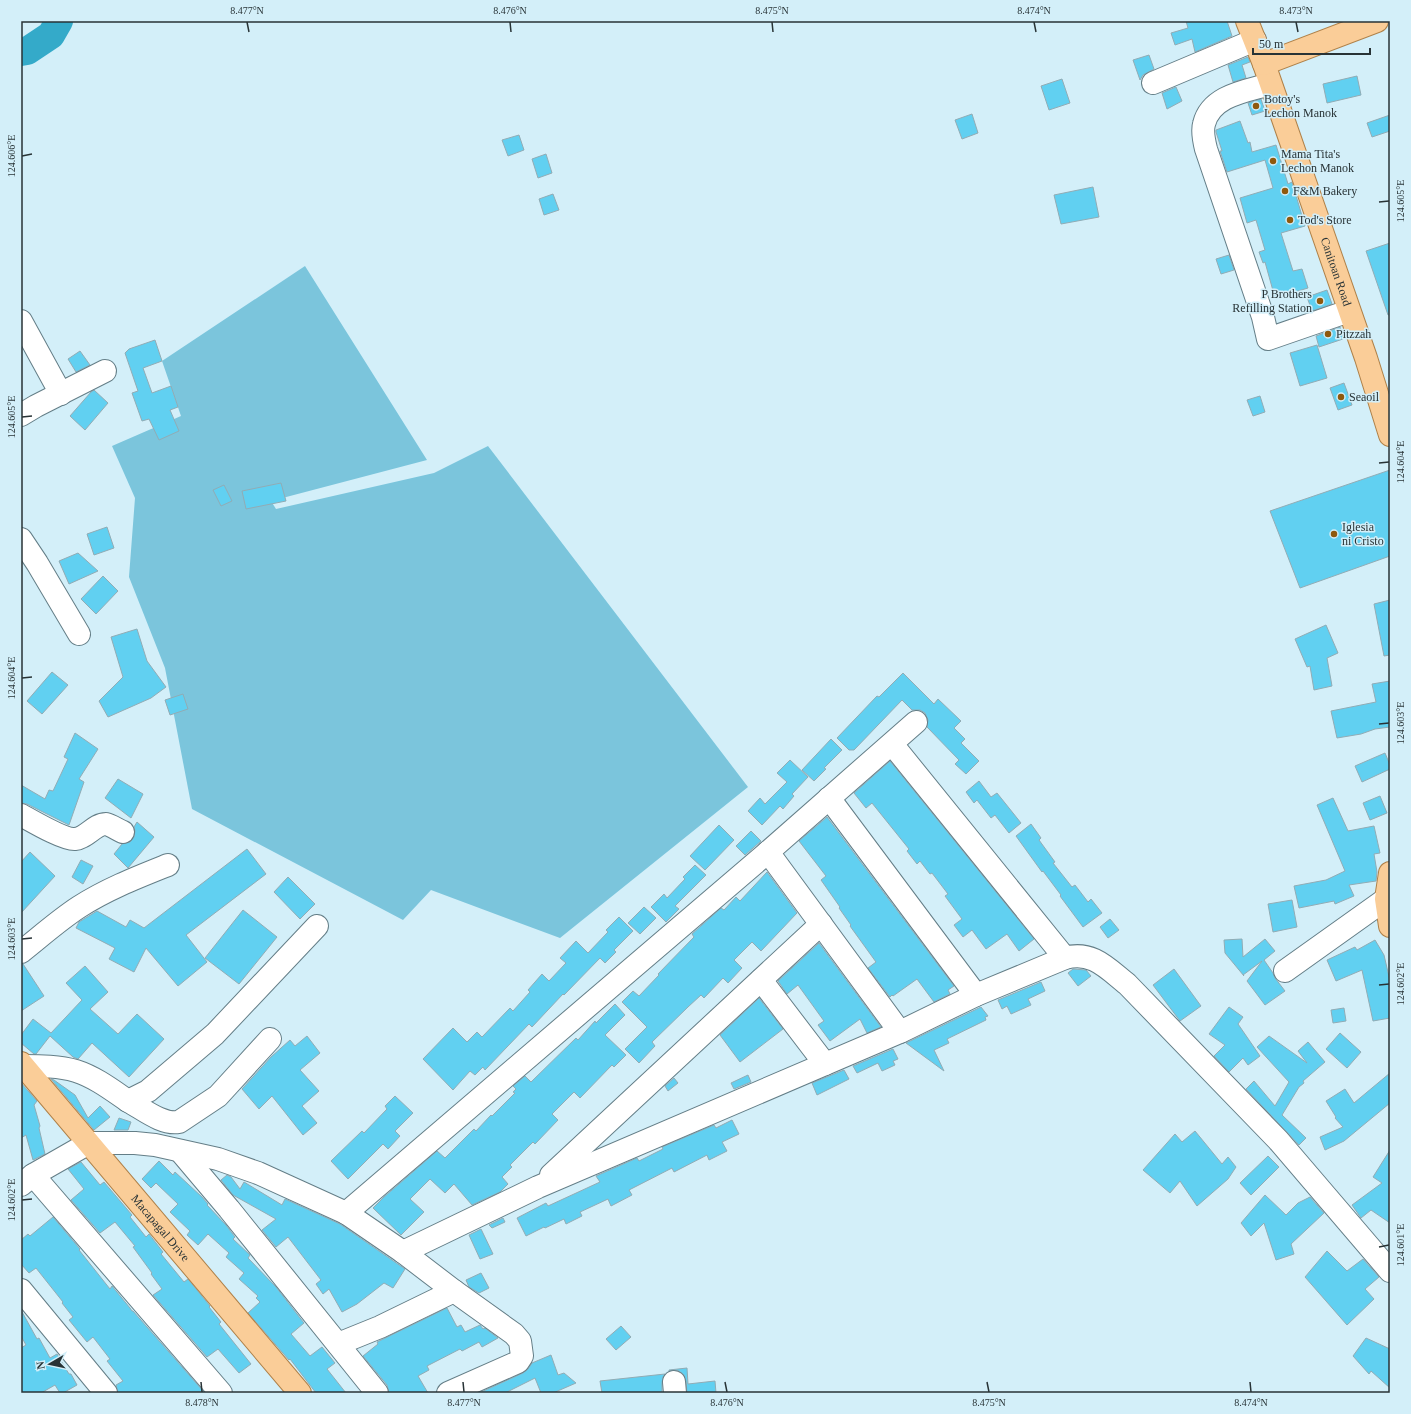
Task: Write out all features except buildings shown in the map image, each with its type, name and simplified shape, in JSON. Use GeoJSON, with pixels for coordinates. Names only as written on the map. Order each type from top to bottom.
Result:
{"type":"FeatureCollection","features":[{"type":"Feature","properties":{"kind":"main road"},"geometry":{"type":"LineString","coordinates":[[1267,74],[1377,21]]}},
{"type":"Feature","properties":{"kind":"main road","name":"Canitoan Road"},"geometry":{"type":"LineString","coordinates":[[1251,30],[1366,358],[1390,435]]}},
{"type":"Feature","properties":{"kind":"main road"},"geometry":{"type":"LineString","coordinates":[[1390,873],[1386,899],[1390,926]]}},
{"type":"Feature","properties":{"kind":"main road","name":"Macapagal Drive"},"geometry":{"type":"LineString","coordinates":[[22,1065],[90,1143],[300,1393]]}},
{"type":"Feature","properties":{"kind":"street"},"geometry":{"type":"LineString","coordinates":[[1153,83],[1251,30]]}},
{"type":"Feature","properties":{"kind":"street"},"geometry":{"type":"LineString","coordinates":[[1267,74],[1216,103],[1207,114],[1203,125],[1206,149],[1263,317],[1268,339],[1349,311]]}},
{"type":"Feature","properties":{"kind":"street"},"geometry":{"type":"LineString","coordinates":[[21,321],[61,394]]}},
{"type":"Feature","properties":{"kind":"street"},"geometry":{"type":"LineString","coordinates":[[21,415],[105,371]]}},
{"type":"Feature","properties":{"kind":"street"},"geometry":{"type":"LineString","coordinates":[[21,539],[79,634]]}},
{"type":"Feature","properties":{"kind":"street"},"geometry":{"type":"LineString","coordinates":[[346,1213],[768,852],[916,722]]}},
{"type":"Feature","properties":{"kind":"street"},"geometry":{"type":"LineString","coordinates":[[892,744],[1065,958]]}},
{"type":"Feature","properties":{"kind":"street"},"geometry":{"type":"LineString","coordinates":[[829,798],[976,995]]}},
{"type":"Feature","properties":{"kind":"street"},"geometry":{"type":"LineString","coordinates":[[21,815],[65,837],[74,839],[82,837],[98,826],[107,824],[123,832]]}},
{"type":"Feature","properties":{"kind":"street"},"geometry":{"type":"LineString","coordinates":[[768,852],[900,1032]]}},
{"type":"Feature","properties":{"kind":"street"},"geometry":{"type":"LineString","coordinates":[[21,952],[78,908],[95,898],[131,880],[168,866]]}},
{"type":"Feature","properties":{"kind":"street"},"geometry":{"type":"LineString","coordinates":[[1285,971],[1386,899]]}},
{"type":"Feature","properties":{"kind":"street"},"geometry":{"type":"LineString","coordinates":[[538,1186],[821,924]]}},
{"type":"Feature","properties":{"kind":"street"},"geometry":{"type":"LineString","coordinates":[[128,1101],[148,1091],[215,1034],[316,926]]}},
{"type":"Feature","properties":{"kind":"street"},"geometry":{"type":"LineString","coordinates":[[403,1252],[538,1186],[900,1032],[976,995],[1065,958],[1079,955],[1090,958],[1104,966],[1127,984],[1278,1140],[1390,1271]]}},
{"type":"Feature","properties":{"kind":"street"},"geometry":{"type":"LineString","coordinates":[[761,980],[825,1064]]}},
{"type":"Feature","properties":{"kind":"street"},"geometry":{"type":"LineString","coordinates":[[22,1065],[42,1066],[78,1072],[100,1082],[128,1101],[156,1117],[173,1123],[179,1122],[218,1096],[270,1039]]}},
{"type":"Feature","properties":{"kind":"street"},"geometry":{"type":"LineString","coordinates":[[221,1393],[27,1180],[90,1143],[135,1143],[155,1145],[218,1160],[258,1173],[346,1213],[403,1252],[514,1334],[520,1341],[522,1356],[518,1362],[448,1393]]}},
{"type":"Feature","properties":{"kind":"street"},"geometry":{"type":"LineString","coordinates":[[180,1151],[229,1209],[377,1393]]}},
{"type":"Feature","properties":{"kind":"street"},"geometry":{"type":"LineString","coordinates":[[21,1290],[106,1393]]}},
{"type":"Feature","properties":{"kind":"street"},"geometry":{"type":"LineString","coordinates":[[338,1344],[380,1327],[454,1291]]}},
{"type":"Feature","properties":{"kind":"shaded area"},"geometry":{"type":"Polygon","coordinates":[[[305,266],[427,460],[271,501],[276,509],[434,473],[488,446],[748,787],[560,938],[431,890],[403,920],[192,809],[165,668],[129,577],[135,498],[112,446],[181,416],[162,361],[305,266]]]}},
{"type":"Feature","properties":{"kind":"waterway"},"geometry":{"type":"LineString","coordinates":[[21,52],[27,51],[51,35],[59,21]]}},
{"type":"Feature","properties":{"kind":"place","name":"Botoy's Lechon Manok"},"geometry":{"type":"Point","coordinates":[1256,106]}},
{"type":"Feature","properties":{"kind":"place","name":"Mama Tita's Lechon Manok"},"geometry":{"type":"Point","coordinates":[1273,161]}},
{"type":"Feature","properties":{"kind":"place","name":"F&M Bakery"},"geometry":{"type":"Point","coordinates":[1285,191]}},
{"type":"Feature","properties":{"kind":"place","name":"Tod's Store"},"geometry":{"type":"Point","coordinates":[1290,220]}},
{"type":"Feature","properties":{"kind":"place","name":"P Brothers Refilling Station"},"geometry":{"type":"Point","coordinates":[1320,301]}},
{"type":"Feature","properties":{"kind":"place","name":"Pitzzah"},"geometry":{"type":"Point","coordinates":[1328,334]}},
{"type":"Feature","properties":{"kind":"place","name":"Seaoil"},"geometry":{"type":"Point","coordinates":[1341,397]}},
{"type":"Feature","properties":{"kind":"place","name":"Iglesia ni Cristo"},"geometry":{"type":"Point","coordinates":[1334,534]}}]}
